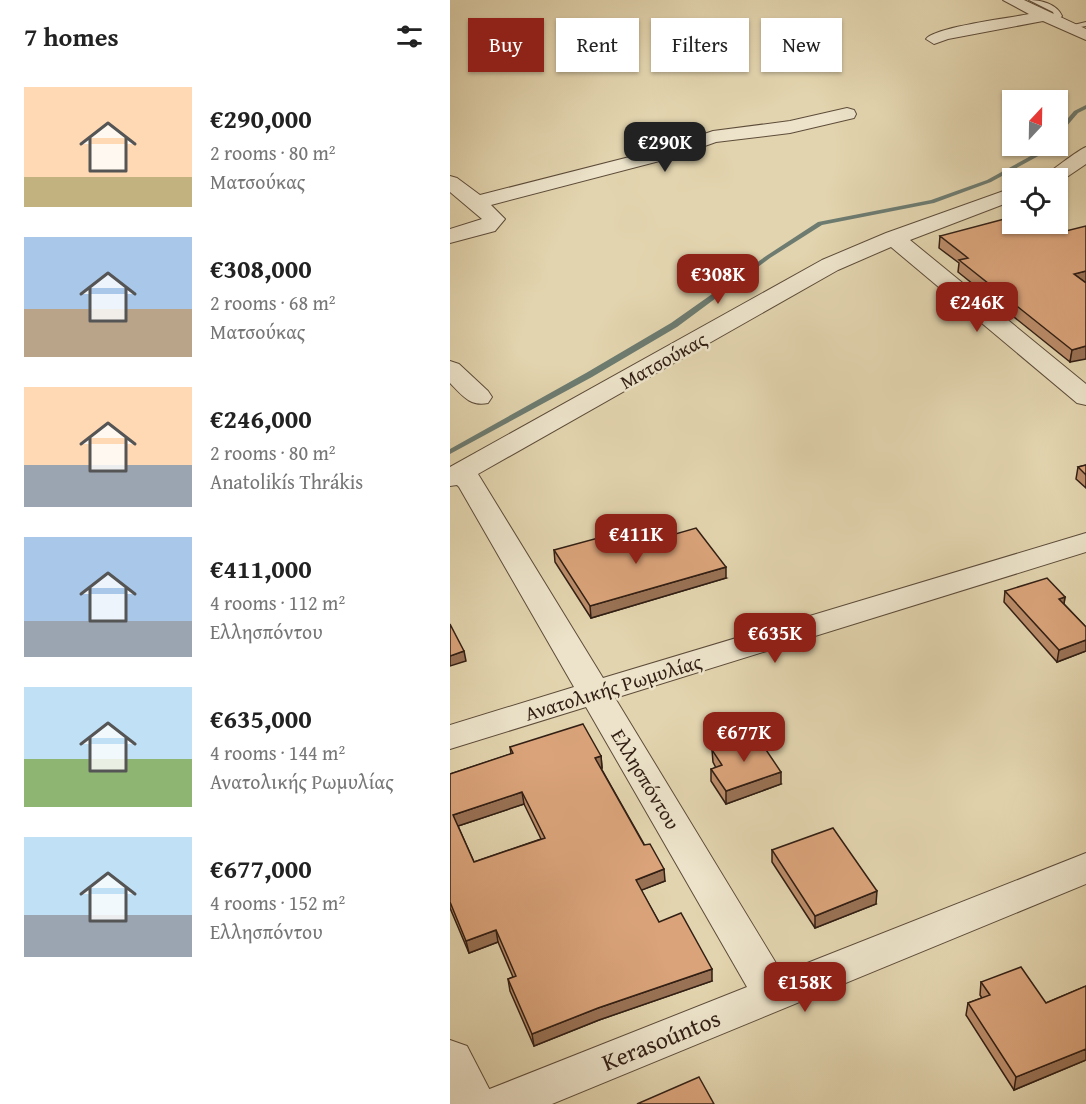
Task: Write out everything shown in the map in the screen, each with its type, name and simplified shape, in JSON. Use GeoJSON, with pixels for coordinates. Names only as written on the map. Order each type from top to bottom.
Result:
{"type":"FeatureCollection","features":[{"type":"Feature","properties":{"kind":"street"},"geometry":{"type":"LineString","coordinates":[[1011,0],[1086,35]]}},
{"type":"Feature","properties":{"kind":"street"},"geometry":{"type":"LineString","coordinates":[[934,39],[944,35],[1049,18]]}},
{"type":"Feature","properties":{"kind":"street"},"geometry":{"type":"LineString","coordinates":[[476,202],[664,154],[713,137],[790,127],[847,114]]}},
{"type":"Feature","properties":{"kind":"street"},"geometry":{"type":"LineString","coordinates":[[1068,169],[1086,153]]}},
{"type":"Feature","properties":{"kind":"street"},"geometry":{"type":"LineString","coordinates":[[450,182],[492,216],[492,223],[450,236]]}},
{"type":"Feature","properties":{"kind":"street","name":"Ματσούκας"},"geometry":{"type":"LineString","coordinates":[[456,475],[830,265],[894,238],[1002,199]]}},
{"type":"Feature","properties":{"kind":"street"},"geometry":{"type":"LineString","coordinates":[[894,238],[1086,397]]}},
{"type":"Feature","properties":{"kind":"street"},"geometry":{"type":"LineString","coordinates":[[450,369],[479,397]]}},
{"type":"Feature","properties":{"kind":"street","name":"Ελλησπόντου"},"geometry":{"type":"LineString","coordinates":[[456,475],[471,484],[773,994]]}},
{"type":"Feature","properties":{"kind":"street","name":"Ανατολικής Ρωμυλίας"},"geometry":{"type":"LineString","coordinates":[[450,738],[1086,542]]}},
{"type":"Feature","properties":{"kind":"street","name":"Kerasoúntos"},"geometry":{"type":"LineString","coordinates":[[503,1104],[1086,868]]}},
{"type":"Feature","properties":{"kind":"street"},"geometry":{"type":"LineString","coordinates":[[450,1062],[473,1104]]}},
{"type":"Feature","properties":{"kind":"lane"},"geometry":{"type":"LineString","coordinates":[[1033,0],[1056,11],[1058,16],[1049,18]]}},
{"type":"Feature","properties":{"kind":"lane"},"geometry":{"type":"LineString","coordinates":[[1069,27],[1086,24]]}},
{"type":"Feature","properties":{"kind":"building"},"geometry":{"type":"Polygon","coordinates":[[[1002,220],[1002,234],[1068,234],[1068,230],[1086,226],[1086,271],[1074,274],[1086,283],[1086,346],[1072,350],[959,260],[968,258],[940,236],[1002,220]]]}},
{"type":"Feature","properties":{"kind":"building"},"geometry":{"type":"Polygon","coordinates":[[[1086,465],[1086,475],[1078,467],[1086,465]]]}},
{"type":"Feature","properties":{"kind":"building"},"geometry":{"type":"Polygon","coordinates":[[[696,528],[726,567],[590,606],[554,550],[609,535],[620,550],[696,528]]]}},
{"type":"Feature","properties":{"kind":"building"},"geometry":{"type":"Polygon","coordinates":[[[1047,578],[1065,597],[1059,599],[1086,627],[1086,640],[1059,650],[1005,591],[1047,578]]]}},
{"type":"Feature","properties":{"kind":"building"},"geometry":{"type":"Polygon","coordinates":[[[450,624],[464,651],[450,656],[450,624]]]}},
{"type":"Feature","properties":{"kind":"building"},"geometry":{"type":"Polygon","coordinates":[[[583,724],[601,756],[595,758],[644,845],[650,844],[664,869],[636,880],[659,922],[681,913],[712,969],[598,1008],[532,1034],[508,979],[516,976],[496,930],[466,941],[450,902],[450,774],[513,753],[510,747],[583,724]],[[522,792],[453,815],[474,862],[545,838],[522,792]]]}},
{"type":"Feature","properties":{"kind":"building"},"geometry":{"type":"Polygon","coordinates":[[[756,735],[781,772],[726,791],[711,769],[722,765],[712,750],[756,735]]]}},
{"type":"Feature","properties":{"kind":"building"},"geometry":{"type":"Polygon","coordinates":[[[833,828],[877,891],[815,916],[772,850],[833,828]]]}},
{"type":"Feature","properties":{"kind":"building"},"geometry":{"type":"Polygon","coordinates":[[[1021,967],[1046,1003],[1086,986],[1086,1049],[1016,1077],[968,1003],[990,995],[981,982],[1021,967]]]}},
{"type":"Feature","properties":{"kind":"building"},"geometry":{"type":"Polygon","coordinates":[[[699,1077],[714,1104],[637,1104],[699,1077]]]}},
{"type":"Feature","properties":{"kind":"waterway"},"geometry":{"type":"LineString","coordinates":[[1068,121],[1076,112],[1086,107]]}},
{"type":"Feature","properties":{"kind":"waterway"},"geometry":{"type":"LineString","coordinates":[[450,452],[674,325],[768,257],[820,223],[932,202],[989,181],[1035,156]]}}]}
